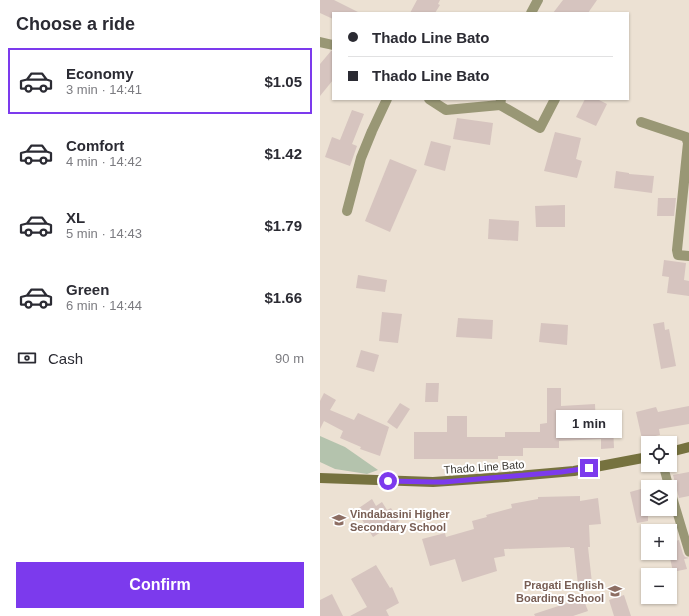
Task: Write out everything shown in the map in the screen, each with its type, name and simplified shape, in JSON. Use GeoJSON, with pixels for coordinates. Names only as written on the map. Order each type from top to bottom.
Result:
{"type":"FeatureCollection","features":[{"type":"Feature","properties":{"kind":"main road"},"geometry":{"type":"LineString","coordinates":[[677,450],[689,447]]}},
{"type":"Feature","properties":{"kind":"main road","name":"Thado Line Bato"},"geometry":{"type":"LineString","coordinates":[[320,478],[373,481],[444,482],[574,471],[641,458]]}},
{"type":"Feature","properties":{"kind":"street"},"geometry":{"type":"LineString","coordinates":[[532,12],[538,0]]}},
{"type":"Feature","properties":{"kind":"street"},"geometry":{"type":"LineString","coordinates":[[320,42],[332,45]]}},
{"type":"Feature","properties":{"kind":"street"},"geometry":{"type":"LineString","coordinates":[[347,211],[361,158],[387,100]]}},
{"type":"Feature","properties":{"kind":"street"},"geometry":{"type":"LineString","coordinates":[[431,100],[446,110],[501,102],[540,128],[554,100]]}},
{"type":"Feature","properties":{"kind":"street"},"geometry":{"type":"LineString","coordinates":[[641,122],[686,138],[688,143],[677,250],[678,255],[689,256]]}},
{"type":"Feature","properties":{"kind":"lane"},"geometry":{"type":"LineString","coordinates":[[677,512],[689,552]]}},
{"type":"Feature","properties":{"kind":"green space"},"geometry":{"type":"Polygon","coordinates":[[[320,436],[345,447],[378,470],[367,474],[335,469],[320,462],[320,436]]]}},
{"type":"Feature","properties":{"kind":"building"},"geometry":{"type":"Polygon","coordinates":[[[320,0],[334,0],[358,12],[332,12],[332,19],[320,13],[320,0]]]}},
{"type":"Feature","properties":{"kind":"building"},"geometry":{"type":"Polygon","coordinates":[[[417,0],[440,0],[438,4],[440,5],[436,12],[411,12],[417,0]]]}},
{"type":"Feature","properties":{"kind":"building"},"geometry":{"type":"Polygon","coordinates":[[[563,0],[597,0],[589,12],[554,12],[563,0]]]}},
{"type":"Feature","properties":{"kind":"building"},"geometry":{"type":"Polygon","coordinates":[[[332,51],[332,81],[320,96],[320,64],[332,51]]]}},
{"type":"Feature","properties":{"kind":"building"},"geometry":{"type":"Polygon","coordinates":[[[584,100],[599,100],[607,104],[596,126],[576,117],[584,100]]]}},
{"type":"Feature","properties":{"kind":"building"},"geometry":{"type":"Polygon","coordinates":[[[352,110],[364,114],[352,144],[357,146],[350,166],[325,157],[332,137],[340,140],[352,110]]]}},
{"type":"Feature","properties":{"kind":"building"},"geometry":{"type":"Polygon","coordinates":[[[457,118],[493,123],[490,145],[453,139],[457,118]]]}},
{"type":"Feature","properties":{"kind":"building"},"geometry":{"type":"Polygon","coordinates":[[[555,132],[581,138],[576,159],[582,161],[577,178],[544,171],[555,132]]]}},
{"type":"Feature","properties":{"kind":"building"},"geometry":{"type":"Polygon","coordinates":[[[431,141],[451,146],[445,171],[424,165],[431,141]]]}},
{"type":"Feature","properties":{"kind":"building"},"geometry":{"type":"Polygon","coordinates":[[[390,159],[417,170],[390,232],[365,221],[390,159]]]}},
{"type":"Feature","properties":{"kind":"building"},"geometry":{"type":"Polygon","coordinates":[[[616,171],[629,174],[654,176],[652,193],[614,188],[616,171]]]}},
{"type":"Feature","properties":{"kind":"building"},"geometry":{"type":"Polygon","coordinates":[[[658,198],[676,198],[674,216],[657,216],[658,198]]]}},
{"type":"Feature","properties":{"kind":"building"},"geometry":{"type":"Polygon","coordinates":[[[565,205],[565,227],[536,227],[535,206],[565,205]]]}},
{"type":"Feature","properties":{"kind":"building"},"geometry":{"type":"Polygon","coordinates":[[[489,219],[519,221],[518,241],[488,239],[489,219]]]}},
{"type":"Feature","properties":{"kind":"building"},"geometry":{"type":"Polygon","coordinates":[[[664,260],[686,263],[684,280],[689,281],[689,296],[667,293],[669,277],[662,276],[664,260]]]}},
{"type":"Feature","properties":{"kind":"building"},"geometry":{"type":"Polygon","coordinates":[[[358,275],[387,280],[385,292],[356,288],[358,275]]]}},
{"type":"Feature","properties":{"kind":"building"},"geometry":{"type":"Polygon","coordinates":[[[382,312],[402,314],[398,343],[379,341],[382,312]]]}},
{"type":"Feature","properties":{"kind":"building"},"geometry":{"type":"Polygon","coordinates":[[[458,318],[493,320],[492,339],[456,337],[458,318]]]}},
{"type":"Feature","properties":{"kind":"building"},"geometry":{"type":"Polygon","coordinates":[[[664,322],[665,330],[669,329],[676,366],[661,369],[653,324],[664,322]]]}},
{"type":"Feature","properties":{"kind":"building"},"geometry":{"type":"Polygon","coordinates":[[[541,323],[568,325],[567,345],[539,342],[541,323]]]}},
{"type":"Feature","properties":{"kind":"building"},"geometry":{"type":"Polygon","coordinates":[[[361,350],[379,355],[374,372],[356,367],[361,350]]]}},
{"type":"Feature","properties":{"kind":"building"},"geometry":{"type":"Polygon","coordinates":[[[426,383],[439,383],[438,402],[425,402],[426,383]]]}},
{"type":"Feature","properties":{"kind":"building"},"geometry":{"type":"Polygon","coordinates":[[[547,388],[561,388],[561,406],[595,404],[596,427],[613,426],[614,448],[601,449],[601,439],[559,441],[559,448],[523,448],[523,456],[498,456],[498,459],[414,459],[414,432],[447,432],[447,416],[467,416],[467,437],[505,437],[505,432],[540,432],[540,424],[547,423],[547,388]]]}},
{"type":"Feature","properties":{"kind":"building"},"geometry":{"type":"Polygon","coordinates":[[[324,393],[336,400],[330,410],[354,420],[358,413],[389,427],[380,456],[360,449],[361,447],[340,438],[343,431],[324,421],[320,429],[320,401],[324,393]]]}},
{"type":"Feature","properties":{"kind":"building"},"geometry":{"type":"Polygon","coordinates":[[[400,403],[410,409],[397,429],[387,422],[400,403]]]}},
{"type":"Feature","properties":{"kind":"building"},"geometry":{"type":"Polygon","coordinates":[[[689,406],[689,424],[659,429],[660,435],[641,436],[636,412],[656,407],[658,412],[689,406]]]}},
{"type":"Feature","properties":{"kind":"building"},"geometry":{"type":"Polygon","coordinates":[[[689,472],[689,496],[679,498],[677,480],[674,480],[673,475],[689,472]]]}},
{"type":"Feature","properties":{"kind":"building"},"geometry":{"type":"Polygon","coordinates":[[[641,489],[641,516],[648,516],[648,521],[637,523],[630,492],[641,489]]]}},
{"type":"Feature","properties":{"kind":"building"},"geometry":{"type":"Polygon","coordinates":[[[580,496],[580,501],[598,498],[601,524],[589,525],[590,547],[588,547],[592,583],[578,585],[574,548],[570,547],[504,549],[505,556],[494,558],[497,571],[462,582],[455,559],[430,566],[422,539],[445,533],[446,537],[474,529],[472,521],[487,517],[486,515],[512,508],[511,504],[538,499],[538,497],[580,496]]]}},
{"type":"Feature","properties":{"kind":"building"},"geometry":{"type":"Polygon","coordinates":[[[372,499],[376,506],[382,502],[387,510],[391,508],[399,521],[373,537],[356,510],[372,499]]]}},
{"type":"Feature","properties":{"kind":"building"},"geometry":{"type":"Polygon","coordinates":[[[679,540],[685,557],[689,558],[684,559],[687,569],[677,571],[677,568],[672,568],[670,560],[677,560],[677,541],[679,540]]]}},
{"type":"Feature","properties":{"kind":"building"},"geometry":{"type":"Polygon","coordinates":[[[376,565],[390,588],[392,587],[399,603],[386,610],[389,616],[350,616],[367,607],[351,579],[376,565]]]}},
{"type":"Feature","properties":{"kind":"building"},"geometry":{"type":"Polygon","coordinates":[[[332,594],[343,616],[320,616],[320,600],[332,594]]]}},
{"type":"Feature","properties":{"kind":"building"},"geometry":{"type":"Polygon","coordinates":[[[624,595],[631,616],[614,616],[609,600],[624,595]]]}},
{"type":"Feature","properties":{"kind":"building"},"geometry":{"type":"Polygon","coordinates":[[[583,598],[588,611],[573,616],[535,616],[534,614],[583,598]]]}},
{"type":"Feature","properties":{"kind":"place","name":"Vindabasini Higher Secondary School"},"geometry":{"type":"Point","coordinates":[339,520]}},
{"type":"Feature","properties":{"kind":"place","name":"Pragati English Boarding School"},"geometry":{"type":"Point","coordinates":[615,591]}},
{"type":"Feature","properties":{"kind":"route"},"geometry":{"type":"LineString","coordinates":[[388,481],[444,482],[574,471],[589,468]]}}]}
